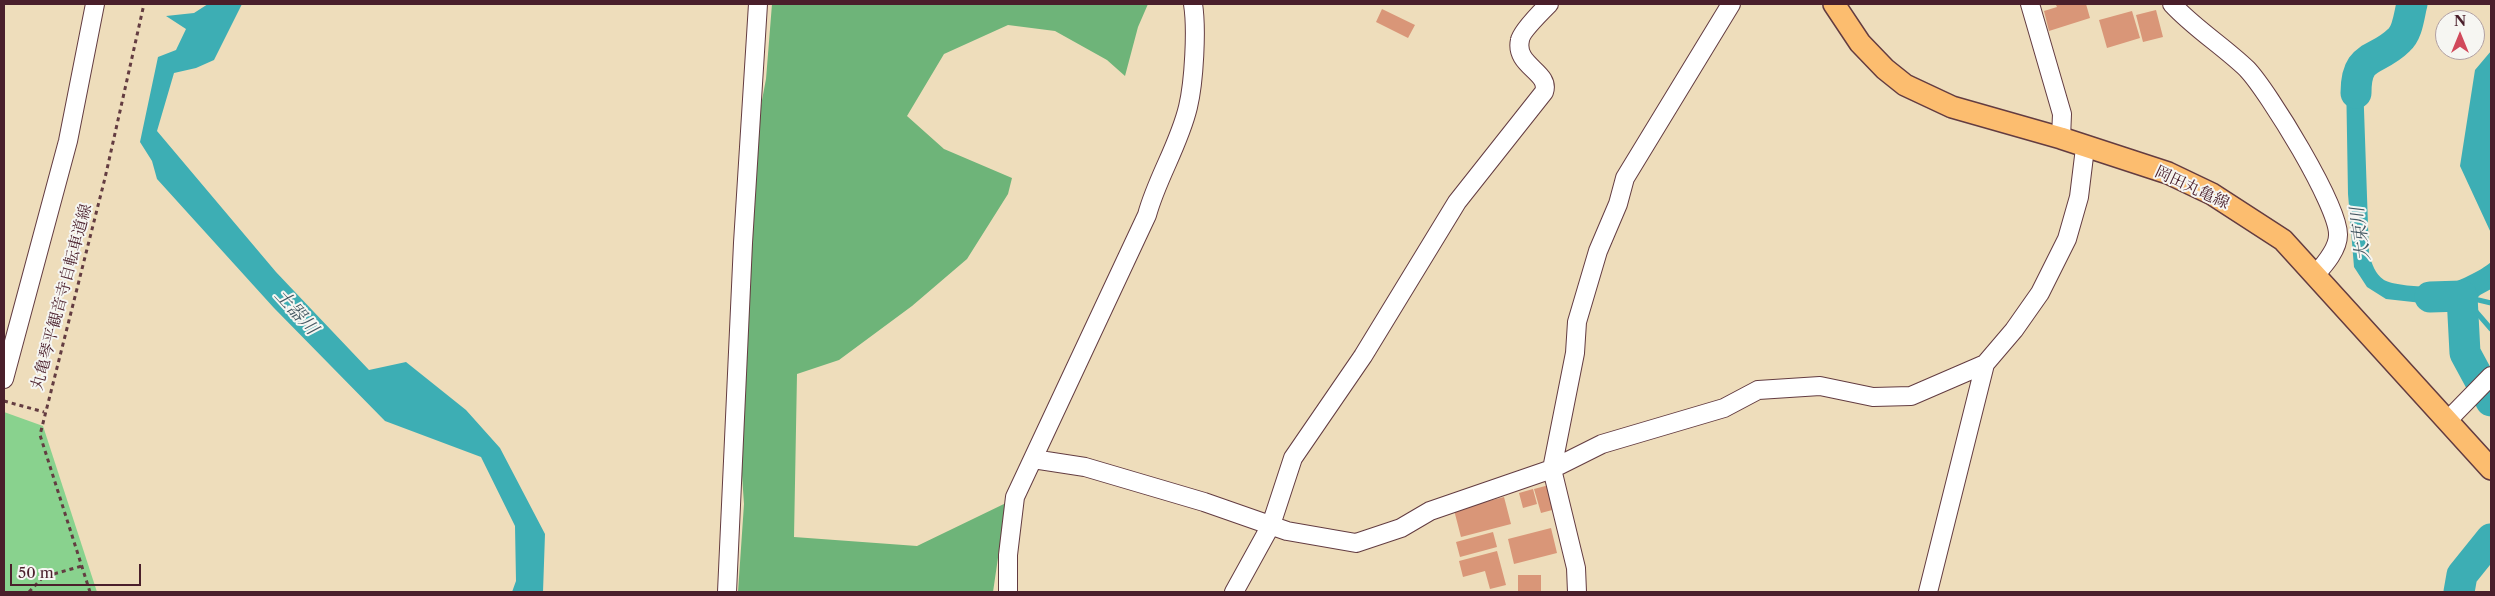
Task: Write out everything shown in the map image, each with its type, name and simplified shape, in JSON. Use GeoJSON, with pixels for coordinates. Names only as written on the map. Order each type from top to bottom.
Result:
{"type":"FeatureCollection","features":[{"type":"Feature","properties":{"kind":"main road","name":"岡田丸亀線"},"geometry":{"type":"LineString","coordinates":[[1834,4],[1860,43],[1885,69],[1906,85],[1952,107],[2061,138],[2085,148],[2168,173],[2212,194],[2283,240],[2316,274],[2488,466]]}},
{"type":"Feature","properties":{"kind":"street"},"geometry":{"type":"LineString","coordinates":[[4,379],[68,141],[95,4]]}},
{"type":"Feature","properties":{"kind":"street"},"geometry":{"type":"LineString","coordinates":[[727,592],[743,243],[758,4]]}},
{"type":"Feature","properties":{"kind":"street"},"geometry":{"type":"LineString","coordinates":[[1008,592],[1008,555],[1015,497],[1147,215],[1153,191],[1172,152],[1188,107],[1192,68],[1193,4]]}},
{"type":"Feature","properties":{"kind":"street"},"geometry":{"type":"LineString","coordinates":[[1234,592],[1271,525],[1293,458],[1363,356],[1457,202],[1544,92],[1546,86],[1544,79],[1529,67],[1520,52],[1519,41],[1548,4]]}},
{"type":"Feature","properties":{"kind":"street"},"geometry":{"type":"LineString","coordinates":[[1577,592],[1576,568],[1552,469],[1575,353],[1577,322],[1598,251],[1618,204],[1624,178],[1731,4]]}},
{"type":"Feature","properties":{"kind":"street"},"geometry":{"type":"LineString","coordinates":[[2030,4],[2062,114],[2061,138]]}},
{"type":"Feature","properties":{"kind":"street"},"geometry":{"type":"LineString","coordinates":[[2172,4],[2248,70],[2267,93],[2311,168],[2333,215],[2338,235],[2326,263],[2316,274]]}},
{"type":"Feature","properties":{"kind":"street"},"geometry":{"type":"LineString","coordinates":[[1928,592],[1985,364],[2014,330],[2040,293],[2067,239],[2079,196],[2085,148]]}},
{"type":"Feature","properties":{"kind":"street"},"geometry":{"type":"LineString","coordinates":[[1033,459],[1085,467],[1204,502],[1288,531],[1356,543],[1401,528],[1430,511],[1552,469],[1602,444],[1724,408],[1758,390],[1820,386],[1873,397],[1910,396],[1985,364]]}},
{"type":"Feature","properties":{"kind":"street"},"geometry":{"type":"LineString","coordinates":[[2448,420],[2485,382]]}},
{"type":"Feature","properties":{"kind":"path","name":"丸亀琴平観音寺自転車道線"},"geometry":{"type":"LineString","coordinates":[[90,592],[40,435],[44,412],[105,178],[144,4]]}},
{"type":"Feature","properties":{"kind":"path"},"geometry":{"type":"LineString","coordinates":[[4,402],[44,412]]}},
{"type":"Feature","properties":{"kind":"path"},"geometry":{"type":"LineString","coordinates":[[29,592],[43,577],[82,566]]}},
{"type":"Feature","properties":{"kind":"green space"},"geometry":{"type":"Polygon","coordinates":[[[772,4],[1148,4],[1138,27],[1125,76],[1107,60],[1055,31],[1008,25],[944,54],[907,116],[944,149],[1012,178],[1008,194],[967,259],[912,306],[839,360],[797,374],[794,537],[917,546],[1006,503],[993,592],[738,592],[744,504],[740,446],[755,184],[753,148],[766,79],[772,4]]]}},
{"type":"Feature","properties":{"kind":"green space"},"geometry":{"type":"Polygon","coordinates":[[[4,412],[43,426],[97,592],[4,592],[4,412]]]}},
{"type":"Feature","properties":{"kind":"water","name":"土器川"},"geometry":{"type":"Polygon","coordinates":[[[208,4],[242,4],[214,60],[196,68],[174,73],[157,131],[276,272],[369,370],[406,362],[466,410],[500,448],[545,534],[543,592],[512,592],[516,581],[515,526],[481,457],[385,421],[274,308],[157,179],[152,161],[140,142],[158,57],[176,50],[186,29],[166,16],[194,13],[208,4]]]}},
{"type":"Feature","properties":{"kind":"water"},"geometry":{"type":"Polygon","coordinates":[[[2367,48],[2374,61],[2364,69],[2363,81],[2369,254],[2373,265],[2381,278],[2389,282],[2430,287],[2454,282],[2475,273],[2491,262],[2491,289],[2480,295],[2467,308],[2386,299],[2367,287],[2354,267],[2348,194],[2346,75],[2351,61],[2367,48]]]}},
{"type":"Feature","properties":{"kind":"water"},"geometry":{"type":"Polygon","coordinates":[[[2491,51],[2491,233],[2460,166],[2475,70],[2491,51]]]}},
{"type":"Feature","properties":{"kind":"building"},"geometry":{"type":"Polygon","coordinates":[[[2059,4],[2086,4],[2090,18],[2049,31],[2044,11],[2057,7],[2056,5],[2059,4]]]}},
{"type":"Feature","properties":{"kind":"building"},"geometry":{"type":"Polygon","coordinates":[[[1382,9],[1415,25],[1408,38],[1376,22],[1382,9]]]}},
{"type":"Feature","properties":{"kind":"building"},"geometry":{"type":"Polygon","coordinates":[[[2156,10],[2163,37],[2143,42],[2136,15],[2156,10]]]}},
{"type":"Feature","properties":{"kind":"building"},"geometry":{"type":"Polygon","coordinates":[[[2132,11],[2140,38],[2107,48],[2099,20],[2132,11]]]}},
{"type":"Feature","properties":{"kind":"building"},"geometry":{"type":"Polygon","coordinates":[[[1549,485],[1556,509],[1541,513],[1534,489],[1549,485]]]}},
{"type":"Feature","properties":{"kind":"building"},"geometry":{"type":"Polygon","coordinates":[[[1533,489],[1537,504],[1523,508],[1519,493],[1533,489]]]}},
{"type":"Feature","properties":{"kind":"building"},"geometry":{"type":"Polygon","coordinates":[[[1504,497],[1511,524],[1461,537],[1454,510],[1504,497]]]}},
{"type":"Feature","properties":{"kind":"building"},"geometry":{"type":"Polygon","coordinates":[[[1551,528],[1557,553],[1514,564],[1508,539],[1551,528]]]}},
{"type":"Feature","properties":{"kind":"building"},"geometry":{"type":"Polygon","coordinates":[[[1493,532],[1497,547],[1460,557],[1456,542],[1493,532]]]}},
{"type":"Feature","properties":{"kind":"building"},"geometry":{"type":"Polygon","coordinates":[[[1497,551],[1506,585],[1490,589],[1485,571],[1463,577],[1459,561],[1497,551]]]}},
{"type":"Feature","properties":{"kind":"building"},"geometry":{"type":"Polygon","coordinates":[[[1518,575],[1541,575],[1541,592],[1518,592],[1518,575]]]}},
{"type":"Feature","properties":{"kind":"waterway","name":"大束川"},"geometry":{"type":"LineString","coordinates":[[2356,93],[2359,71],[2369,60],[2391,47],[2402,37],[2412,4]]}},
{"type":"Feature","properties":{"kind":"waterway","name":"大束川"},"geometry":{"type":"LineString","coordinates":[[2430,297],[2462,296],[2465,353],[2491,401]]}},
{"type":"Feature","properties":{"kind":"waterway"},"geometry":{"type":"LineString","coordinates":[[2470,298],[2491,303]]}},
{"type":"Feature","properties":{"kind":"waterway"},"geometry":{"type":"LineString","coordinates":[[2466,300],[2491,329]]}},
{"type":"Feature","properties":{"kind":"waterway","name":"大束川"},"geometry":{"type":"LineString","coordinates":[[2459,592],[2462,575],[2491,539]]}}]}
